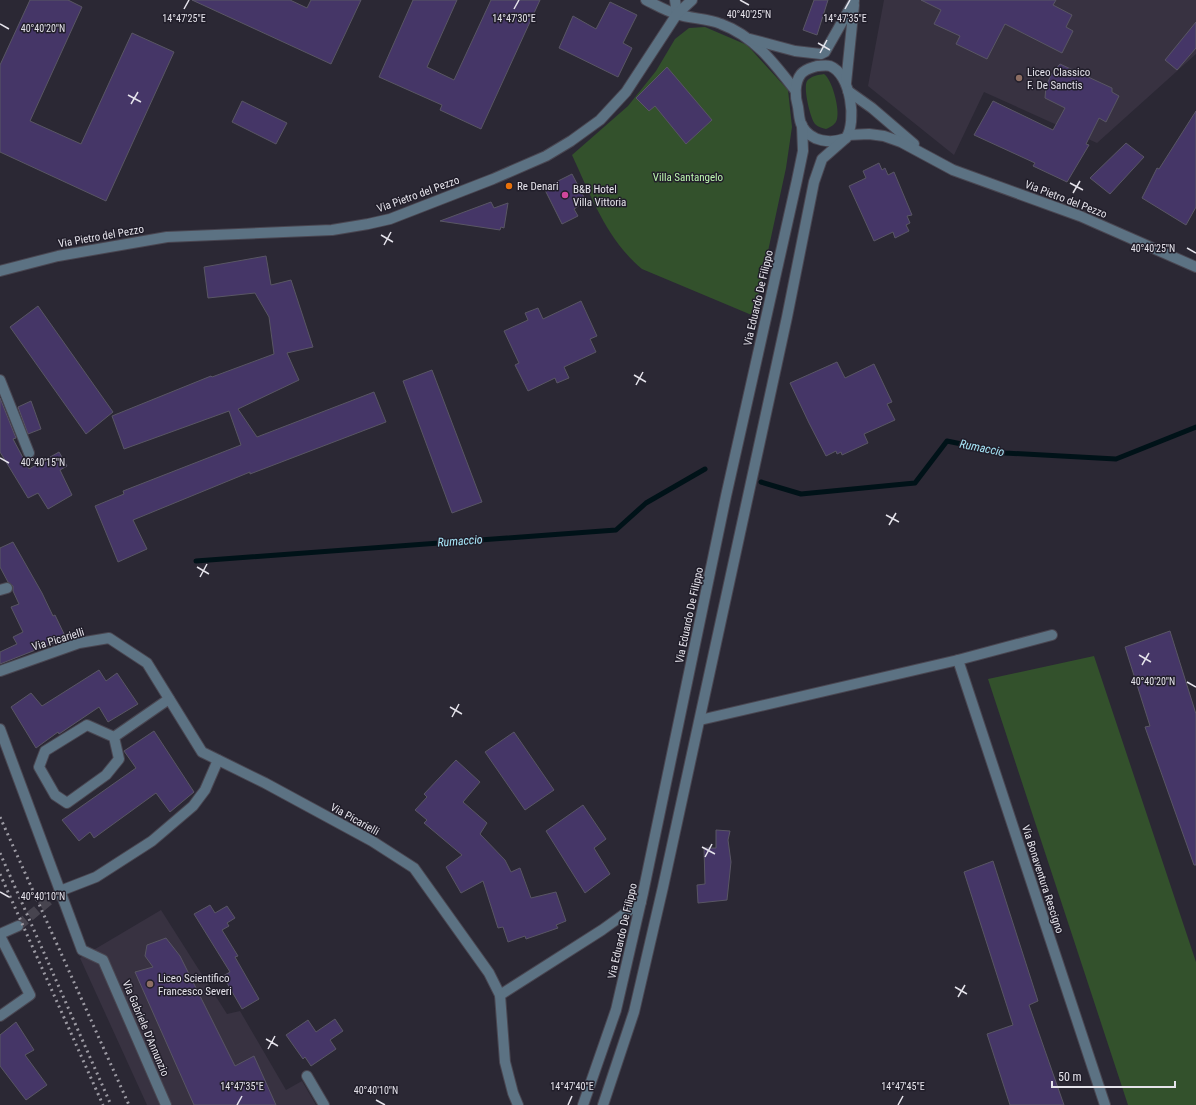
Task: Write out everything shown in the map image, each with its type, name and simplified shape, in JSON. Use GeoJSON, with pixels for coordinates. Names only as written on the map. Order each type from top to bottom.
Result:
{"type":"FeatureCollection","features":[{"type":"Feature","properties":{"kind":"street"},"geometry":{"type":"LineString","coordinates":[[646,0],[677,14],[702,18],[722,24],[748,38],[795,51],[820,54],[825,52],[855,1]]}},
{"type":"Feature","properties":{"kind":"street"},"geometry":{"type":"LineString","coordinates":[[676,0],[677,14]]}},
{"type":"Feature","properties":{"kind":"street","name":"Via Pietro del Pezzo"},"geometry":{"type":"LineString","coordinates":[[0,271],[58,256],[167,237],[332,230],[390,219],[546,156],[571,141],[600,120],[626,92],[677,14],[692,0]]}},
{"type":"Feature","properties":{"kind":"street"},"geometry":{"type":"LineString","coordinates":[[602,1105],[634,1012],[700,720],[727,588],[787,317],[814,182],[822,159],[847,137],[851,128],[851,115],[847,87],[855,1]]}},
{"type":"Feature","properties":{"kind":"street"},"geometry":{"type":"LineString","coordinates":[[748,38],[772,60],[796,90]]}},
{"type":"Feature","properties":{"kind":"street"},"geometry":{"type":"LineString","coordinates":[[847,87],[841,75],[830,66],[817,66],[806,69],[800,74],[795,98],[802,125],[812,135],[826,142],[838,141],[847,137]]}},
{"type":"Feature","properties":{"kind":"street","name":"Via Pietro del Pezzo"},"geometry":{"type":"LineString","coordinates":[[847,87],[928,156]]}},
{"type":"Feature","properties":{"kind":"street","name":"Via Eduardo De Filippo"},"geometry":{"type":"LineString","coordinates":[[583,1105],[616,1010],[641,902],[726,496],[797,180],[803,151],[802,125]]}},
{"type":"Feature","properties":{"kind":"street","name":"Via Pietro del Pezzo"},"geometry":{"type":"LineString","coordinates":[[847,137],[869,134],[884,136],[901,142],[953,170],[1080,216],[1196,266]]}},
{"type":"Feature","properties":{"kind":"street"},"geometry":{"type":"LineString","coordinates":[[0,380],[29,453]]}},
{"type":"Feature","properties":{"kind":"street"},"geometry":{"type":"LineString","coordinates":[[700,720],[958,660],[1052,635]]}},
{"type":"Feature","properties":{"kind":"street","name":"Via Picarielli"},"geometry":{"type":"LineString","coordinates":[[0,671],[79,643],[109,638],[146,663],[202,752],[365,838],[414,868],[489,973],[500,994],[505,1062],[512,1092],[518,1105]]}},
{"type":"Feature","properties":{"kind":"street","name":"Via Bonaventura Rescigno"},"geometry":{"type":"LineString","coordinates":[[958,660],[1105,1105]]}},
{"type":"Feature","properties":{"kind":"street"},"geometry":{"type":"LineString","coordinates":[[114,737],[169,699]]}},
{"type":"Feature","properties":{"kind":"street"},"geometry":{"type":"LineString","coordinates":[[87,725],[114,737],[120,759],[106,775],[67,803],[55,796],[39,767],[45,751],[87,725]]}},
{"type":"Feature","properties":{"kind":"street"},"geometry":{"type":"LineString","coordinates":[[0,729],[60,891],[96,877],[152,841],[193,806],[205,790],[218,760]]}},
{"type":"Feature","properties":{"kind":"street","name":"Via Gabriele D'Annunzio"},"geometry":{"type":"LineString","coordinates":[[60,891],[82,950],[103,960],[166,1105]]}},
{"type":"Feature","properties":{"kind":"street"},"geometry":{"type":"LineString","coordinates":[[500,994],[602,930],[641,902]]}},
{"type":"Feature","properties":{"kind":"street"},"geometry":{"type":"LineString","coordinates":[[0,1016],[30,995],[0,935],[18,926]]}},
{"type":"Feature","properties":{"kind":"street"},"geometry":{"type":"LineString","coordinates":[[307,1076],[324,1105]]}},
{"type":"Feature","properties":{"kind":"shaded area","name":"Liceo Classico F. De Sanctis"},"geometry":{"type":"Polygon","coordinates":[[[884,0],[1196,0],[1196,54],[1097,143],[984,92],[954,155],[868,86],[884,0]]]}},
{"type":"Feature","properties":{"kind":"shaded area","name":"Liceo Scientifico Francesco Severi"},"geometry":{"type":"Polygon","coordinates":[[[161,910],[227,1014],[240,1011],[286,1090],[302,1081],[316,1105],[147,1105],[80,958],[161,910]]]}},
{"type":"Feature","properties":{"kind":"green space","name":"Villa Santangelo"},"geometry":{"type":"Polygon","coordinates":[[[705,27],[747,45],[788,90],[792,127],[786,168],[754,316],[642,269],[619,245],[609,231],[593,201],[572,155],[628,106],[656,71],[675,39],[689,28],[705,27]]]}},
{"type":"Feature","properties":{"kind":"green space"},"geometry":{"type":"Polygon","coordinates":[[[824,74],[830,82],[838,114],[836,122],[826,129],[817,126],[813,121],[806,89],[807,81],[810,78],[824,74]]]}},
{"type":"Feature","properties":{"kind":"green space"},"geometry":{"type":"Polygon","coordinates":[[[1094,656],[1196,962],[1196,1105],[1128,1105],[988,679],[1094,656]]]}},
{"type":"Feature","properties":{"kind":"building"},"geometry":{"type":"Polygon","coordinates":[[[30,0],[68,0],[82,7],[30,121],[81,144],[132,33],[174,52],[106,201],[0,152],[0,65],[30,0]]]}},
{"type":"Feature","properties":{"kind":"building"},"geometry":{"type":"Polygon","coordinates":[[[192,0],[290,0],[307,8],[311,0],[361,0],[331,64],[192,0]]]}},
{"type":"Feature","properties":{"kind":"building"},"geometry":{"type":"Polygon","coordinates":[[[413,0],[457,0],[427,67],[454,80],[491,0],[540,0],[481,129],[440,110],[442,105],[379,77],[413,0]]]}},
{"type":"Feature","properties":{"kind":"building"},"geometry":{"type":"Polygon","coordinates":[[[814,0],[828,0],[817,35],[803,30],[814,0]]]}},
{"type":"Feature","properties":{"kind":"building"},"geometry":{"type":"Polygon","coordinates":[[[921,0],[1056,0],[1053,5],[1072,15],[1066,27],[1073,31],[1062,53],[1005,24],[987,59],[956,44],[960,36],[934,24],[941,10],[921,0]]]}},
{"type":"Feature","properties":{"kind":"building"},"geometry":{"type":"Polygon","coordinates":[[[610,2],[637,15],[623,43],[632,48],[618,77],[559,48],[573,16],[596,29],[610,2]]]}},
{"type":"Feature","properties":{"kind":"building"},"geometry":{"type":"Polygon","coordinates":[[[1196,22],[1196,48],[1177,70],[1165,60],[1196,22]]]}},
{"type":"Feature","properties":{"kind":"building"},"geometry":{"type":"Polygon","coordinates":[[[1060,64],[1112,88],[1112,92],[1119,96],[1106,122],[1099,118],[1086,144],[1089,145],[1067,182],[1033,166],[1035,163],[974,135],[993,101],[1053,130],[1065,108],[1045,98],[1046,86],[1052,73],[1060,64]]]}},
{"type":"Feature","properties":{"kind":"building"},"geometry":{"type":"Polygon","coordinates":[[[667,67],[712,120],[686,144],[655,106],[649,111],[636,98],[667,67]]]}},
{"type":"Feature","properties":{"kind":"building"},"geometry":{"type":"Polygon","coordinates":[[[242,101],[287,123],[276,144],[232,122],[242,101]]]}},
{"type":"Feature","properties":{"kind":"building"},"geometry":{"type":"Polygon","coordinates":[[[1196,111],[1196,207],[1186,225],[1142,198],[1157,168],[1159,169],[1196,111]]]}},
{"type":"Feature","properties":{"kind":"building"},"geometry":{"type":"Polygon","coordinates":[[[1126,143],[1144,157],[1110,194],[1090,178],[1126,143]]]}},
{"type":"Feature","properties":{"kind":"building"},"geometry":{"type":"Polygon","coordinates":[[[879,163],[882,170],[885,168],[888,175],[894,172],[912,215],[907,216],[910,223],[906,225],[909,231],[895,238],[893,232],[874,241],[849,186],[866,178],[863,171],[879,163]]]}},
{"type":"Feature","properties":{"kind":"building","name":"B&B Hotel Villa Vittoria"},"geometry":{"type":"Polygon","coordinates":[[[572,174],[586,201],[574,209],[578,216],[562,224],[544,188],[572,174]]]}},
{"type":"Feature","properties":{"kind":"building"},"geometry":{"type":"Polygon","coordinates":[[[491,202],[494,208],[508,203],[504,228],[501,227],[500,230],[440,221],[491,202]]]}},
{"type":"Feature","properties":{"kind":"building"},"geometry":{"type":"Polygon","coordinates":[[[266,256],[271,285],[291,280],[313,347],[287,353],[299,380],[238,409],[257,437],[374,392],[386,422],[250,474],[250,472],[133,520],[147,549],[118,562],[95,506],[124,494],[123,491],[241,445],[229,411],[124,449],[112,416],[211,376],[212,377],[274,354],[269,317],[255,293],[208,298],[204,267],[266,256]]]}},
{"type":"Feature","properties":{"kind":"building"},"geometry":{"type":"Polygon","coordinates":[[[581,301],[597,336],[590,339],[596,352],[564,367],[569,378],[557,383],[555,378],[528,391],[515,365],[519,363],[504,331],[528,320],[525,313],[538,308],[543,319],[581,301]]]}},
{"type":"Feature","properties":{"kind":"building"},"geometry":{"type":"Polygon","coordinates":[[[38,306],[113,412],[86,434],[10,327],[38,306]]]}},
{"type":"Feature","properties":{"kind":"building"},"geometry":{"type":"Polygon","coordinates":[[[837,362],[845,378],[874,364],[892,402],[887,404],[895,420],[864,434],[868,443],[842,455],[841,452],[837,454],[836,451],[826,456],[790,383],[837,362]]]}},
{"type":"Feature","properties":{"kind":"building"},"geometry":{"type":"Polygon","coordinates":[[[432,370],[482,502],[452,513],[403,381],[432,370]]]}},
{"type":"Feature","properties":{"kind":"building"},"geometry":{"type":"Polygon","coordinates":[[[0,398],[16,438],[13,439],[29,469],[59,452],[67,466],[60,470],[72,495],[48,509],[38,493],[28,498],[0,452],[0,398]]]}},
{"type":"Feature","properties":{"kind":"building"},"geometry":{"type":"Polygon","coordinates":[[[31,401],[41,429],[28,434],[18,407],[31,401]]]}},
{"type":"Feature","properties":{"kind":"building"},"geometry":{"type":"Polygon","coordinates":[[[13,542],[42,593],[53,616],[55,615],[66,638],[0,664],[0,652],[17,644],[13,637],[23,632],[11,607],[19,604],[13,591],[13,586],[8,582],[0,567],[0,548],[13,542]]]}},
{"type":"Feature","properties":{"kind":"building"},"geometry":{"type":"Polygon","coordinates":[[[1170,631],[1196,714],[1196,865],[1194,865],[1145,727],[1150,726],[1125,647],[1170,631]]]}},
{"type":"Feature","properties":{"kind":"building"},"geometry":{"type":"Polygon","coordinates":[[[99,670],[106,681],[117,673],[138,704],[108,722],[99,707],[59,734],[58,732],[36,748],[11,707],[31,693],[42,706],[99,670]]]}},
{"type":"Feature","properties":{"kind":"building"},"geometry":{"type":"Polygon","coordinates":[[[154,731],[194,792],[170,812],[156,793],[94,838],[90,832],[79,841],[62,820],[136,768],[124,751],[154,731]]]}},
{"type":"Feature","properties":{"kind":"building"},"geometry":{"type":"Polygon","coordinates":[[[514,732],[554,790],[525,810],[485,752],[514,732]]]}},
{"type":"Feature","properties":{"kind":"building"},"geometry":{"type":"Polygon","coordinates":[[[456,760],[480,782],[463,802],[487,823],[480,834],[505,860],[511,872],[520,868],[531,898],[556,892],[566,921],[556,925],[558,928],[526,939],[525,936],[508,942],[503,927],[498,928],[483,881],[461,893],[446,867],[462,855],[424,823],[427,820],[415,810],[427,797],[424,794],[456,760]]]}},
{"type":"Feature","properties":{"kind":"building"},"geometry":{"type":"Polygon","coordinates":[[[583,805],[606,839],[594,848],[610,874],[585,893],[546,831],[583,805]]]}},
{"type":"Feature","properties":{"kind":"building"},"geometry":{"type":"Polygon","coordinates":[[[716,830],[730,831],[728,840],[731,862],[727,900],[698,903],[697,885],[705,884],[704,848],[716,848],[716,830]]]}},
{"type":"Feature","properties":{"kind":"building"},"geometry":{"type":"Polygon","coordinates":[[[993,861],[1038,1001],[1029,1005],[1064,1105],[1010,1105],[987,1034],[1013,1025],[964,872],[993,861]]]}},
{"type":"Feature","properties":{"kind":"building"},"geometry":{"type":"Polygon","coordinates":[[[210,905],[215,913],[227,906],[235,918],[227,923],[229,926],[222,930],[238,956],[235,957],[259,999],[242,1009],[223,976],[230,972],[194,914],[210,905]]]}},
{"type":"Feature","properties":{"kind":"building","name":"Liceo Scientifico Francesco Severi"},"geometry":{"type":"Polygon","coordinates":[[[166,938],[180,956],[235,1066],[254,1056],[276,1105],[194,1105],[135,972],[153,967],[145,956],[147,945],[166,938]]]}},
{"type":"Feature","properties":{"kind":"building"},"geometry":{"type":"Polygon","coordinates":[[[335,1019],[343,1031],[330,1040],[336,1049],[311,1066],[305,1057],[303,1059],[286,1035],[308,1020],[316,1032],[335,1019]]]}},
{"type":"Feature","properties":{"kind":"building"},"geometry":{"type":"Polygon","coordinates":[[[16,1022],[34,1050],[25,1055],[47,1085],[26,1100],[0,1066],[0,1035],[16,1022]]]}},
{"type":"Feature","properties":{"kind":"waterway","name":"Rumaccio"},"geometry":{"type":"LineString","coordinates":[[761,482],[801,494],[915,483],[947,441],[1005,453],[1116,459],[1196,427]]}},
{"type":"Feature","properties":{"kind":"waterway","name":"Rumaccio"},"geometry":{"type":"LineString","coordinates":[[196,561],[616,530],[646,503],[705,469]]}},
{"type":"Feature","properties":{"kind":"tunnel"},"geometry":{"type":"LineString","coordinates":[[18,926],[60,891]]}},
{"type":"Feature","properties":{"kind":"railway"},"geometry":{"type":"LineString","coordinates":[[0,817],[129,1105]]}},
{"type":"Feature","properties":{"kind":"railway"},"geometry":{"type":"LineString","coordinates":[[0,853],[111,1105]]}},
{"type":"Feature","properties":{"kind":"railway"},"geometry":{"type":"LineString","coordinates":[[0,874],[103,1105]]}},
{"type":"Feature","properties":{"kind":"place","name":"Liceo Classico F. De Sanctis"},"geometry":{"type":"Point","coordinates":[1019,78]}},
{"type":"Feature","properties":{"kind":"place","name":"Re Denari"},"geometry":{"type":"Point","coordinates":[509,186]}},
{"type":"Feature","properties":{"kind":"place","name":"B&B Hotel Villa Vittoria"},"geometry":{"type":"Point","coordinates":[565,195]}},
{"type":"Feature","properties":{"kind":"place","name":"Liceo Scientifico Francesco Severi"},"geometry":{"type":"Point","coordinates":[150,984]}}]}
